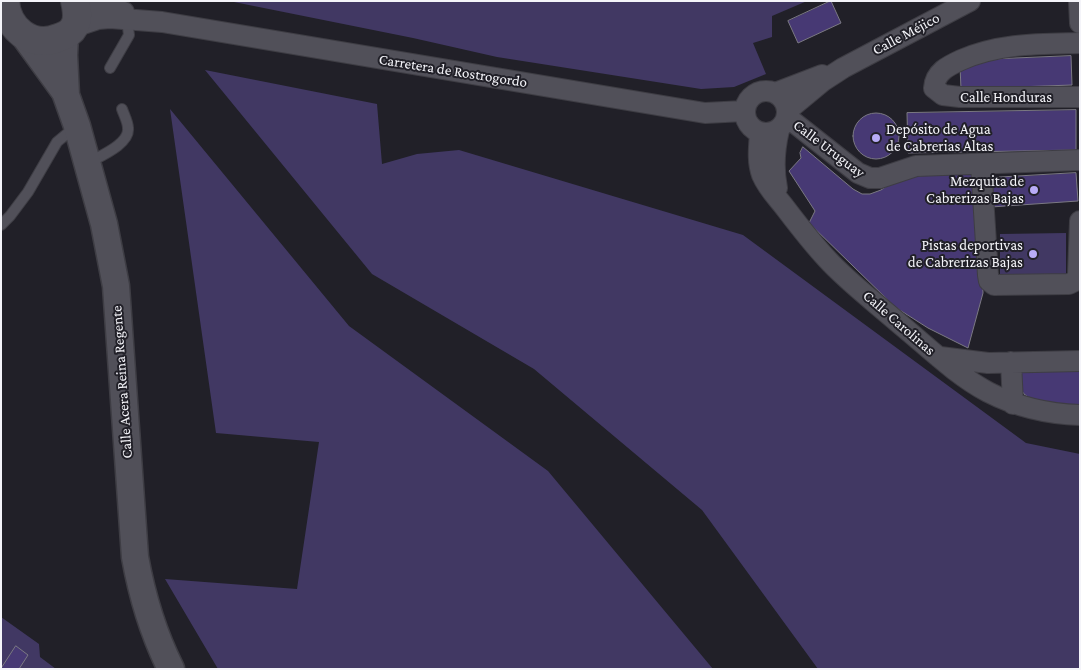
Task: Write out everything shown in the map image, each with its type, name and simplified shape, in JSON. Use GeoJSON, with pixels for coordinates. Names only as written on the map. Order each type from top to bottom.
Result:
{"type":"FeatureCollection","features":[{"type":"Feature","properties":{"kind":"main road"},"geometry":{"type":"LineString","coordinates":[[10,20],[38,41],[52,41],[71,22]]}},
{"type":"Feature","properties":{"kind":"street"},"geometry":{"type":"LineString","coordinates":[[87,1],[162,22]]}},
{"type":"Feature","properties":{"kind":"street","name":"Calle Méjico"},"geometry":{"type":"LineString","coordinates":[[778,123],[805,95],[843,68],[970,1]]}},
{"type":"Feature","properties":{"kind":"street"},"geometry":{"type":"LineString","coordinates":[[1078,1],[1080,23]]}},
{"type":"Feature","properties":{"kind":"street"},"geometry":{"type":"LineString","coordinates":[[66,95],[64,56],[71,22],[110,18],[162,22]]}},
{"type":"Feature","properties":{"kind":"street"},"geometry":{"type":"LineString","coordinates":[[10,20],[66,95]]}},
{"type":"Feature","properties":{"kind":"street","name":"Carretera de Rostrogordo"},"geometry":{"type":"LineString","coordinates":[[162,22],[705,113],[744,111]]}},
{"type":"Feature","properties":{"kind":"street","name":"Calle Honduras"},"geometry":{"type":"LineString","coordinates":[[1080,43],[1022,44],[980,51],[951,64],[940,72],[935,80],[934,88],[943,95],[960,97],[1080,97]]}},
{"type":"Feature","properties":{"kind":"street","name":"Calle Méjico"},"geometry":{"type":"LineString","coordinates":[[774,92],[843,68]]}},
{"type":"Feature","properties":{"kind":"street"},"geometry":{"type":"LineString","coordinates":[[764,91],[774,92],[781,96],[778,123],[751,128],[746,120],[744,111],[747,101],[754,94],[764,91]]}},
{"type":"Feature","properties":{"kind":"street","name":"Calle Acera Reina Regente"},"geometry":{"type":"LineString","coordinates":[[66,95],[77,126],[104,224],[116,286],[135,557],[141,590],[150,622],[172,669]]}},
{"type":"Feature","properties":{"kind":"street","name":"Calle Uruguay"},"geometry":{"type":"LineString","coordinates":[[778,123],[858,174],[870,178],[880,178],[916,166],[1080,160]]}},
{"type":"Feature","properties":{"kind":"street","name":"Calle Carolinas"},"geometry":{"type":"LineString","coordinates":[[778,123],[774,149],[774,169],[777,188],[784,207],[828,261],[939,357],[988,363],[1080,361]]}},
{"type":"Feature","properties":{"kind":"street"},"geometry":{"type":"LineString","coordinates":[[981,164],[989,281],[994,285],[1070,284],[1075,282],[1078,275],[1080,221]]}},
{"type":"Feature","properties":{"kind":"street"},"geometry":{"type":"LineString","coordinates":[[939,357],[962,376],[1013,404],[1046,412],[1080,415]]}},
{"type":"Feature","properties":{"kind":"street"},"geometry":{"type":"LineString","coordinates":[[1011,362],[1013,404]]}},
{"type":"Feature","properties":{"kind":"lane"},"geometry":{"type":"LineString","coordinates":[[110,68],[129,35],[127,20]]}},
{"type":"Feature","properties":{"kind":"lane"},"geometry":{"type":"LineString","coordinates":[[87,164],[125,140],[128,134],[128,126],[122,109]]}},
{"type":"Feature","properties":{"kind":"lane"},"geometry":{"type":"LineString","coordinates":[[1,225],[28,192],[57,142],[77,126]]}},
{"type":"Feature","properties":{"kind":"shaded area"},"geometry":{"type":"Polygon","coordinates":[[[229,1],[807,1],[772,16],[772,37],[753,43],[766,74],[734,87],[701,89],[497,57],[229,1]]]}},
{"type":"Feature","properties":{"kind":"shaded area"},"geometry":{"type":"Polygon","coordinates":[[[205,70],[377,104],[382,164],[417,154],[459,150],[743,235],[1026,443],[1080,454],[1080,669],[818,669],[702,510],[534,369],[372,274],[205,70]]]}},
{"type":"Feature","properties":{"kind":"shaded area"},"geometry":{"type":"Polygon","coordinates":[[[170,109],[349,326],[548,471],[713,669],[218,669],[165,579],[297,589],[319,442],[216,433],[170,109]]]}},
{"type":"Feature","properties":{"kind":"shaded area","name":"Pistas deportivas de Cabrerizas Bajas"},"geometry":{"type":"Polygon","coordinates":[[[1066,233],[1066,274],[1000,275],[1000,234],[1066,233]]]}},
{"type":"Feature","properties":{"kind":"shaded area"},"geometry":{"type":"Polygon","coordinates":[[[1,617],[39,644],[40,657],[56,669],[1,669],[1,617]]]}},
{"type":"Feature","properties":{"kind":"building"},"geometry":{"type":"Polygon","coordinates":[[[831,1],[841,23],[798,43],[788,21],[831,1]]]}},
{"type":"Feature","properties":{"kind":"building"},"geometry":{"type":"Polygon","coordinates":[[[1071,56],[1072,85],[961,89],[960,66],[972,60],[1071,56]]]}},
{"type":"Feature","properties":{"kind":"building"},"geometry":{"type":"Polygon","coordinates":[[[1076,110],[1076,150],[908,153],[907,113],[1076,110]]]}},
{"type":"Feature","properties":{"kind":"building","name":"Depósito de Agua de Cabrerias Altas"},"geometry":{"type":"Polygon","coordinates":[[[876,113],[889,117],[895,123],[899,136],[895,149],[889,155],[876,159],[863,155],[857,149],[853,136],[857,123],[863,117],[876,113]]]}},
{"type":"Feature","properties":{"kind":"building"},"geometry":{"type":"Polygon","coordinates":[[[803,147],[853,189],[862,194],[870,194],[881,190],[900,177],[978,172],[983,293],[968,348],[928,328],[895,307],[809,223],[815,211],[789,171],[801,158],[800,153],[803,147]]]}},
{"type":"Feature","properties":{"kind":"building","name":"Mezquita de Cabrerizas Bajas"},"geometry":{"type":"Polygon","coordinates":[[[1076,173],[1078,201],[991,207],[990,178],[1076,173]]]}},
{"type":"Feature","properties":{"kind":"building"},"geometry":{"type":"Polygon","coordinates":[[[1080,367],[1080,406],[1031,399],[1021,389],[1021,371],[1080,367]]]}},
{"type":"Feature","properties":{"kind":"building"},"geometry":{"type":"Polygon","coordinates":[[[16,646],[28,655],[19,669],[1,669],[16,646]]]}},
{"type":"Feature","properties":{"kind":"place","name":"Depósito de Agua de Cabrerias Altas"},"geometry":{"type":"Point","coordinates":[876,138]}},
{"type":"Feature","properties":{"kind":"place","name":"Mezquita de Cabrerizas Bajas"},"geometry":{"type":"Point","coordinates":[1034,190]}},
{"type":"Feature","properties":{"kind":"place","name":"Pistas deportivas de Cabrerizas Bajas"},"geometry":{"type":"Point","coordinates":[1033,254]}}]}
